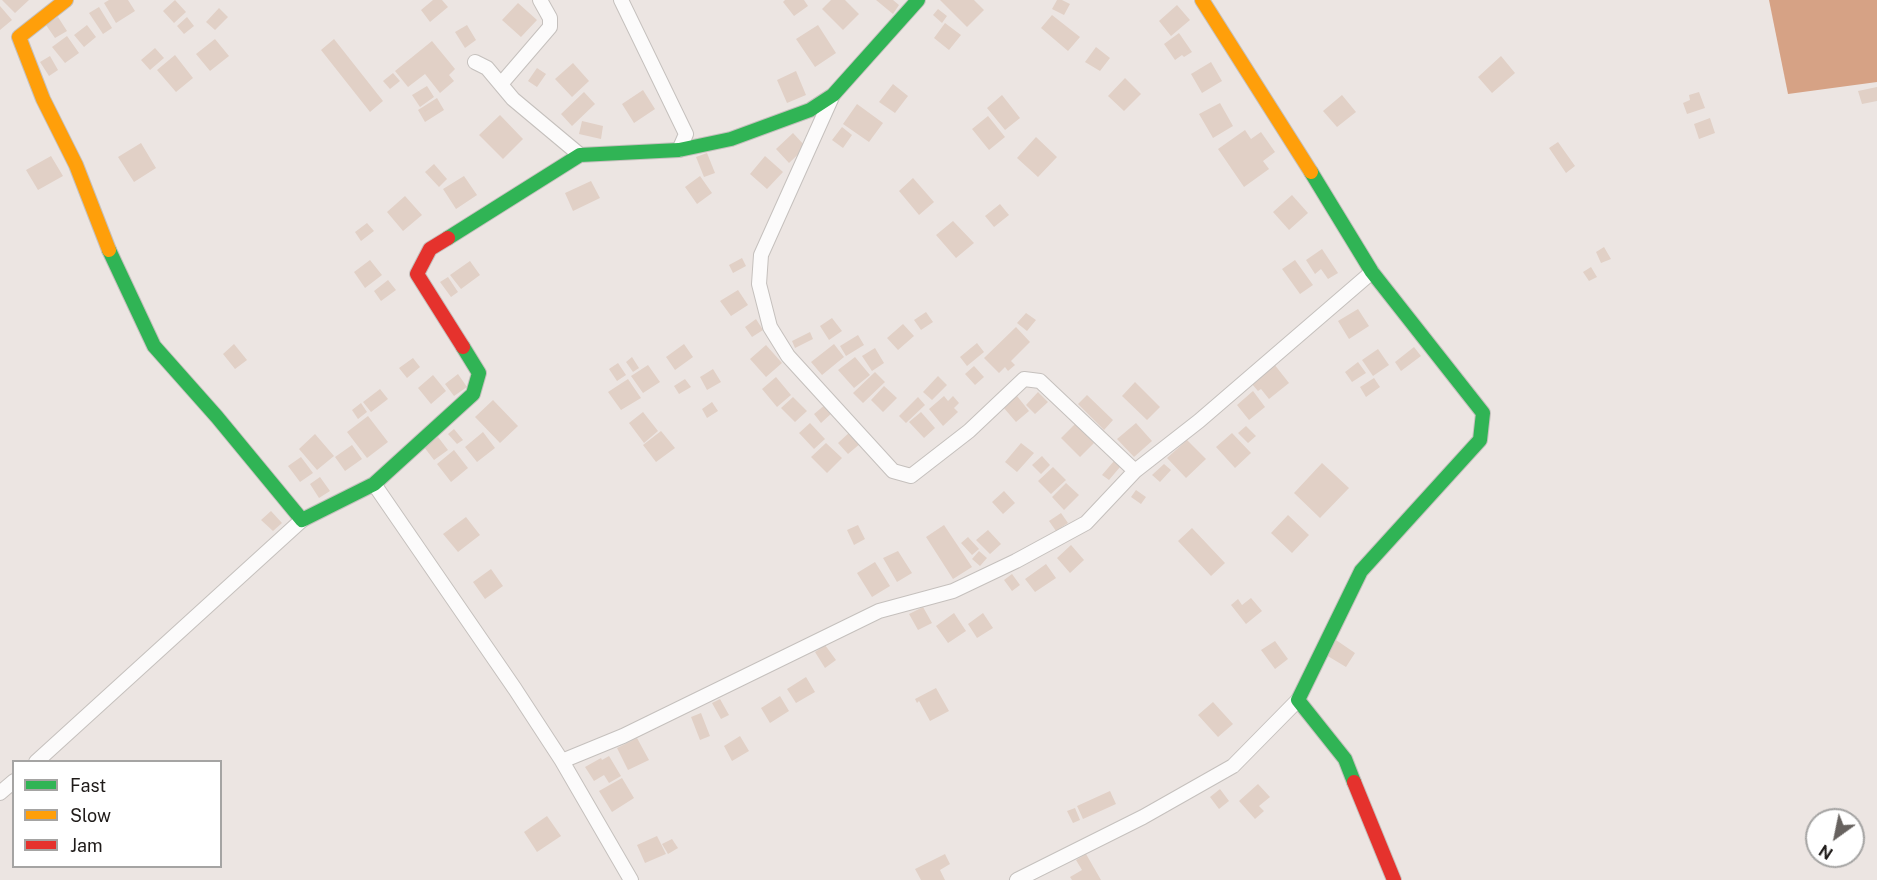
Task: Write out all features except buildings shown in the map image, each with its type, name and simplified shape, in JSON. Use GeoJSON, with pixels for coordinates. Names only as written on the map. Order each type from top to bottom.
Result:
{"type":"FeatureCollection","features":[{"type":"Feature","properties":{"kind":"street"},"geometry":{"type":"LineString","coordinates":[[501,84],[550,27],[550,18],[540,0]]}},
{"type":"Feature","properties":{"kind":"street"},"geometry":{"type":"LineString","coordinates":[[621,0],[686,134],[679,150]]}},
{"type":"Feature","properties":{"kind":"street"},"geometry":{"type":"LineString","coordinates":[[38,760],[302,520],[374,484],[473,394],[479,373],[417,274],[430,249],[580,155],[679,150],[731,139],[810,110],[833,95],[918,0]]}},
{"type":"Feature","properties":{"kind":"street"},"geometry":{"type":"LineString","coordinates":[[1017,880],[1143,817],[1233,766],[1298,700],[1361,571],[1480,440],[1483,413],[1372,272],[1279,119],[1202,0]]}},
{"type":"Feature","properties":{"kind":"street"},"geometry":{"type":"LineString","coordinates":[[57,2],[19,37],[43,99],[76,165],[114,263],[154,346],[217,417],[302,520]]}},
{"type":"Feature","properties":{"kind":"street"},"geometry":{"type":"LineString","coordinates":[[475,62],[487,68],[513,99],[580,155]]}},
{"type":"Feature","properties":{"kind":"street"},"geometry":{"type":"LineString","coordinates":[[833,95],[761,255],[759,284],[770,327],[788,356],[893,471],[911,476],[969,431],[1024,379],[1040,381],[1135,471]]}},
{"type":"Feature","properties":{"kind":"street"},"geometry":{"type":"LineString","coordinates":[[561,761],[623,736],[879,611],[953,591],[1016,561],[1086,523],[1135,471],[1199,421],[1372,272]]}},
{"type":"Feature","properties":{"kind":"street"},"geometry":{"type":"LineString","coordinates":[[374,484],[515,688],[631,880]]}},
{"type":"Feature","properties":{"kind":"street"},"geometry":{"type":"LineString","coordinates":[[1298,700],[1345,759],[1394,880]]}},
{"type":"Feature","properties":{"kind":"street"},"geometry":{"type":"LineString","coordinates":[[0,793],[12,783]]}},
{"type":"Feature","properties":{"kind":"shaded area"},"geometry":{"type":"Polygon","coordinates":[[[1769,0],[1877,0],[1877,82],[1788,94],[1769,0]]]}},
{"type":"Feature","properties":{"kind":"traffic: fast"},"geometry":{"type":"LineString","coordinates":[[448,238],[580,155],[679,150],[731,139],[810,110],[833,95],[918,0]]}},
{"type":"Feature","properties":{"kind":"traffic: fast"},"geometry":{"type":"LineString","coordinates":[[1311,172],[1372,272],[1483,413],[1480,440],[1361,571],[1298,700],[1345,759],[1354,782]]}},
{"type":"Feature","properties":{"kind":"traffic: fast"},"geometry":{"type":"LineString","coordinates":[[109,250],[154,346],[217,417],[302,520],[374,484],[473,394],[479,373],[463,347]]}},
{"type":"Feature","properties":{"kind":"traffic: slow"},"geometry":{"type":"LineString","coordinates":[[66,0],[19,37],[43,99],[76,165],[109,250]]}},
{"type":"Feature","properties":{"kind":"traffic: slow"},"geometry":{"type":"LineString","coordinates":[[1202,0],[1311,172]]}},
{"type":"Feature","properties":{"kind":"traffic: jam"},"geometry":{"type":"LineString","coordinates":[[448,238],[430,249],[417,274],[463,347]]}},
{"type":"Feature","properties":{"kind":"traffic: jam"},"geometry":{"type":"LineString","coordinates":[[1354,782],[1394,880]]}}]}
